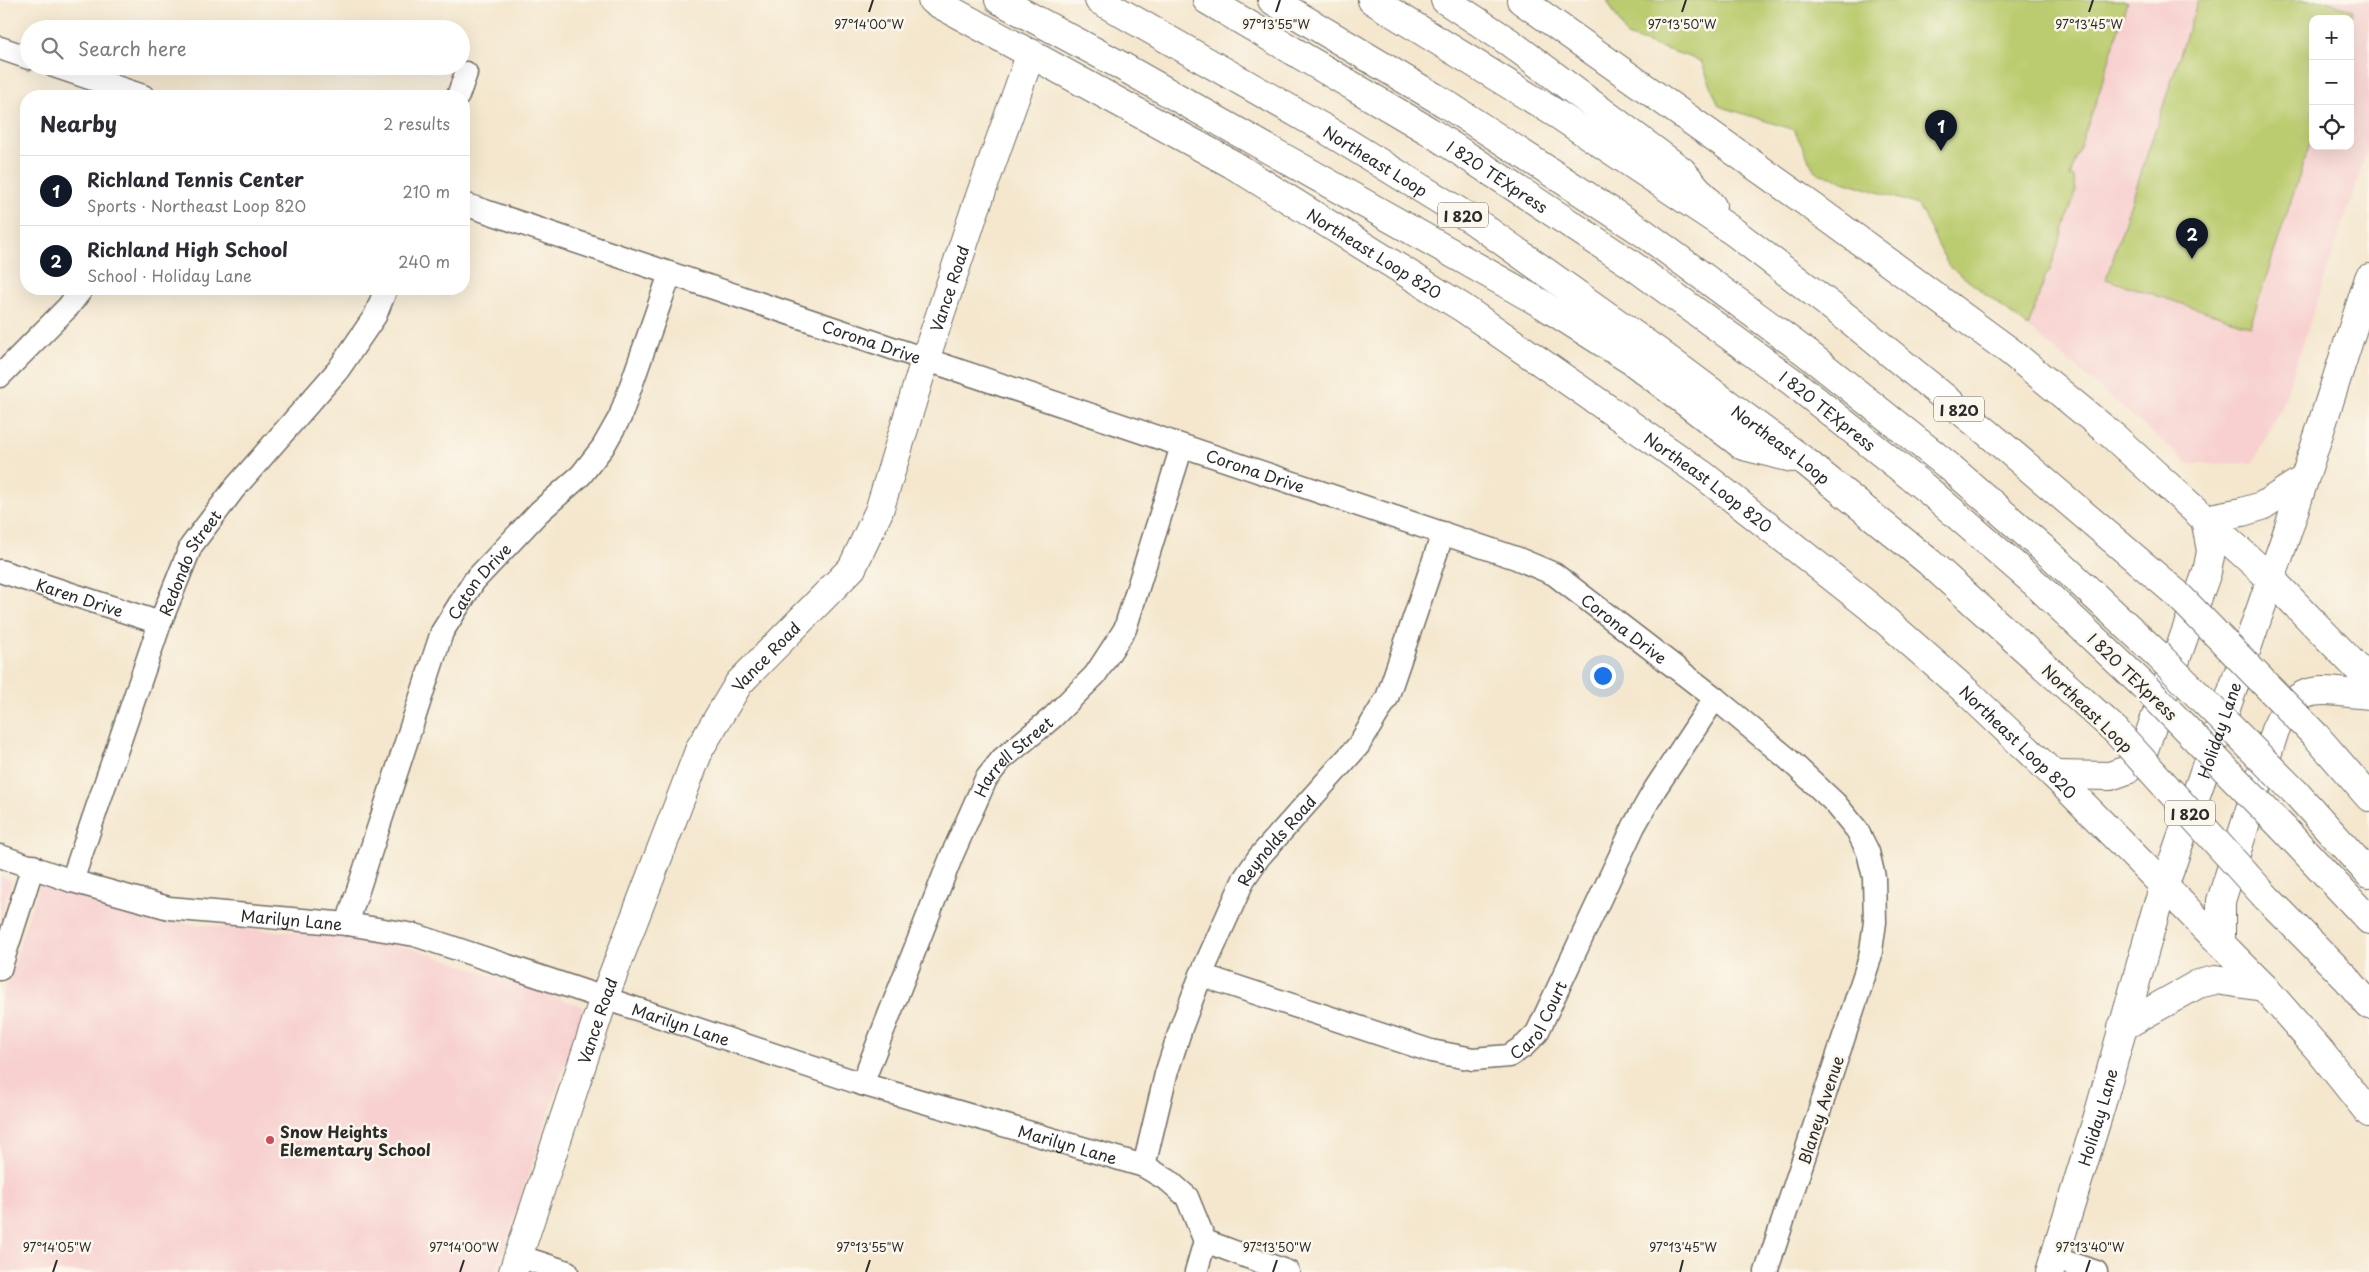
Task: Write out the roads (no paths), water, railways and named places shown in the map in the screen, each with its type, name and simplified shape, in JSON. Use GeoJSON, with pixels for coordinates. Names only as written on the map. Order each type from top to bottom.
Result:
{"type":"FeatureCollection","features":[{"type":"Feature","properties":{"kind":"main road","name":"Northeast Loop 820"},"geometry":{"type":"LineString","coordinates":[[932,0],[1232,164],[1463,308],[1703,475],[1870,606],[1967,692],[2054,775],[2264,987],[2319,1050],[2369,1113]]}},
{"type":"Feature","properties":{"kind":"main road"},"geometry":{"type":"LineString","coordinates":[[999,0],[1127,69],[1542,304],[1632,362],[1743,446],[1806,462]]}},
{"type":"Feature","properties":{"kind":"main road","name":"Northeast Loop"},"geometry":{"type":"LineString","coordinates":[[1099,0],[1325,129],[1474,221],[1658,352],[1806,462],[1929,562],[2115,730],[2265,896],[2348,980],[2369,1005]]}},
{"type":"Feature","properties":{"kind":"main road","name":"I 820 TEXpress"},"geometry":{"type":"LineString","coordinates":[[1207,0],[1429,131],[1628,262],[1794,382],[2036,584],[2146,688],[2284,828],[2369,920]]}},
{"type":"Feature","properties":{"kind":"main road","name":"I 820 TEXpress"},"geometry":{"type":"LineString","coordinates":[[1272,0],[1446,104],[1644,233],[1808,354],[1951,468],[2054,558],[2157,654],[2296,793],[2369,874]]}},
{"type":"Feature","properties":{"kind":"main road","name":"I 820"},"geometry":{"type":"LineString","coordinates":[[1372,0],[1560,116],[1734,232],[1851,321],[1988,433],[2177,594],[2316,736],[2369,797]]}},
{"type":"Feature","properties":{"kind":"main road"},"geometry":{"type":"LineString","coordinates":[[1445,0],[1510,42],[1682,171],[1734,232]]}},
{"type":"Feature","properties":{"kind":"main road"},"geometry":{"type":"LineString","coordinates":[[1521,0],[1816,209],[2011,352],[2113,436],[2271,578],[2369,680]]}},
{"type":"Feature","properties":{"kind":"main road","name":"Vance Road"},"geometry":{"type":"LineString","coordinates":[[515,1264],[604,998],[700,748],[739,683],[852,568],[880,511],[925,360],[974,213],[1031,53]]}},
{"type":"Feature","properties":{"kind":"main road","name":"Holiday Lane"},"geometry":{"type":"LineString","coordinates":[[2052,1265],[2098,1116],[2122,1027],[2164,887],[2271,578],[2369,278]]}},
{"type":"Feature","properties":{"kind":"main road"},"geometry":{"type":"LineString","coordinates":[[2205,519],[2262,506],[2304,479]]}},
{"type":"Feature","properties":{"kind":"main road"},"geometry":{"type":"LineString","coordinates":[[2054,775],[2110,776],[2127,770],[2142,755],[2207,572],[2211,551],[2205,519]]}},
{"type":"Feature","properties":{"kind":"main road"},"geometry":{"type":"LineString","coordinates":[[2221,944],[2221,901],[2275,730],[2283,712],[2294,700],[2309,692],[2328,690],[2369,695]]}},
{"type":"Feature","properties":{"kind":"main road"},"geometry":{"type":"LineString","coordinates":[[2316,736],[2342,744],[2369,773]]}},
{"type":"Feature","properties":{"kind":"main road"},"geometry":{"type":"LineString","coordinates":[[2122,1027],[2198,984],[2215,980],[2264,987]]}},
{"type":"Feature","properties":{"kind":"street"},"geometry":{"type":"LineString","coordinates":[[0,48],[20,55]]}},
{"type":"Feature","properties":{"kind":"street"},"geometry":{"type":"LineString","coordinates":[[81,75],[125,90]]}},
{"type":"Feature","properties":{"kind":"street"},"geometry":{"type":"LineString","coordinates":[[460,90],[465,75]]}},
{"type":"Feature","properties":{"kind":"street","name":"Corona Drive"},"geometry":{"type":"LineString","coordinates":[[470,206],[1443,533],[1516,558],[1554,574],[1715,698],[1787,758],[1835,803],[1857,830],[1868,852],[1874,877],[1875,922],[1871,947]]}},
{"type":"Feature","properties":{"kind":"street","name":"Caton Drive"},"geometry":{"type":"LineString","coordinates":[[347,924],[442,632],[474,581],[539,512],[582,475],[603,447],[620,417],[670,274]]}},
{"type":"Feature","properties":{"kind":"street"},"geometry":{"type":"LineString","coordinates":[[0,376],[68,307],[77,295]]}},
{"type":"Feature","properties":{"kind":"street","name":"Redondo Street"},"geometry":{"type":"LineString","coordinates":[[72,881],[160,623],[191,546],[234,489],[338,370],[374,316],[383,295]]}},
{"type":"Feature","properties":{"kind":"street","name":"Harrell Street"},"geometry":{"type":"LineString","coordinates":[[862,1084],[952,855],[986,779],[1002,760],[1053,717],[1095,675],[1125,629],[1182,446]]}},
{"type":"Feature","properties":{"kind":"street","name":"Reynolds Road"},"geometry":{"type":"LineString","coordinates":[[1144,1166],[1166,1074],[1181,1028],[1202,974],[1244,880],[1259,856],[1358,746],[1387,698],[1443,533]]}},
{"type":"Feature","properties":{"kind":"street","name":"Karen Drive"},"geometry":{"type":"LineString","coordinates":[[0,572],[160,623]]}},
{"type":"Feature","properties":{"kind":"street","name":"Carol Court"},"geometry":{"type":"LineString","coordinates":[[1202,974],[1431,1051],[1473,1059],[1509,1056],[1524,1046],[1537,1033],[1634,826],[1655,789],[1715,698]]}},
{"type":"Feature","properties":{"kind":"street","name":"Marilyn Lane"},"geometry":{"type":"LineString","coordinates":[[0,856],[72,881],[169,908],[347,924],[415,935],[862,1084],[1144,1166],[1169,1181],[1186,1197],[1205,1241]]}},
{"type":"Feature","properties":{"kind":"street"},"geometry":{"type":"LineString","coordinates":[[0,969],[33,866]]}},
{"type":"Feature","properties":{"kind":"street","name":"Blaney Avenue"},"geometry":{"type":"LineString","coordinates":[[1766,1272],[1870,958],[1871,947]]}},
{"type":"Feature","properties":{"kind":"street"},"geometry":{"type":"LineString","coordinates":[[1196,1272],[1205,1241],[1288,1272]]}},
{"type":"Feature","properties":{"kind":"street"},"geometry":{"type":"LineString","coordinates":[[515,1264],[567,1272]]}},
{"type":"Feature","properties":{"kind":"street"},"geometry":{"type":"LineString","coordinates":[[2052,1265],[2096,1272]]}},
{"type":"Feature","properties":{"kind":"place","name":"Richland Tennis Center"},"geometry":{"type":"Point","coordinates":[1941,151]}},
{"type":"Feature","properties":{"kind":"place","name":"Richland High School"},"geometry":{"type":"Point","coordinates":[2192,259]}},
{"type":"Feature","properties":{"kind":"place","name":"Snow Heights Elementary School"},"geometry":{"type":"Point","coordinates":[270,1140]}}]}
